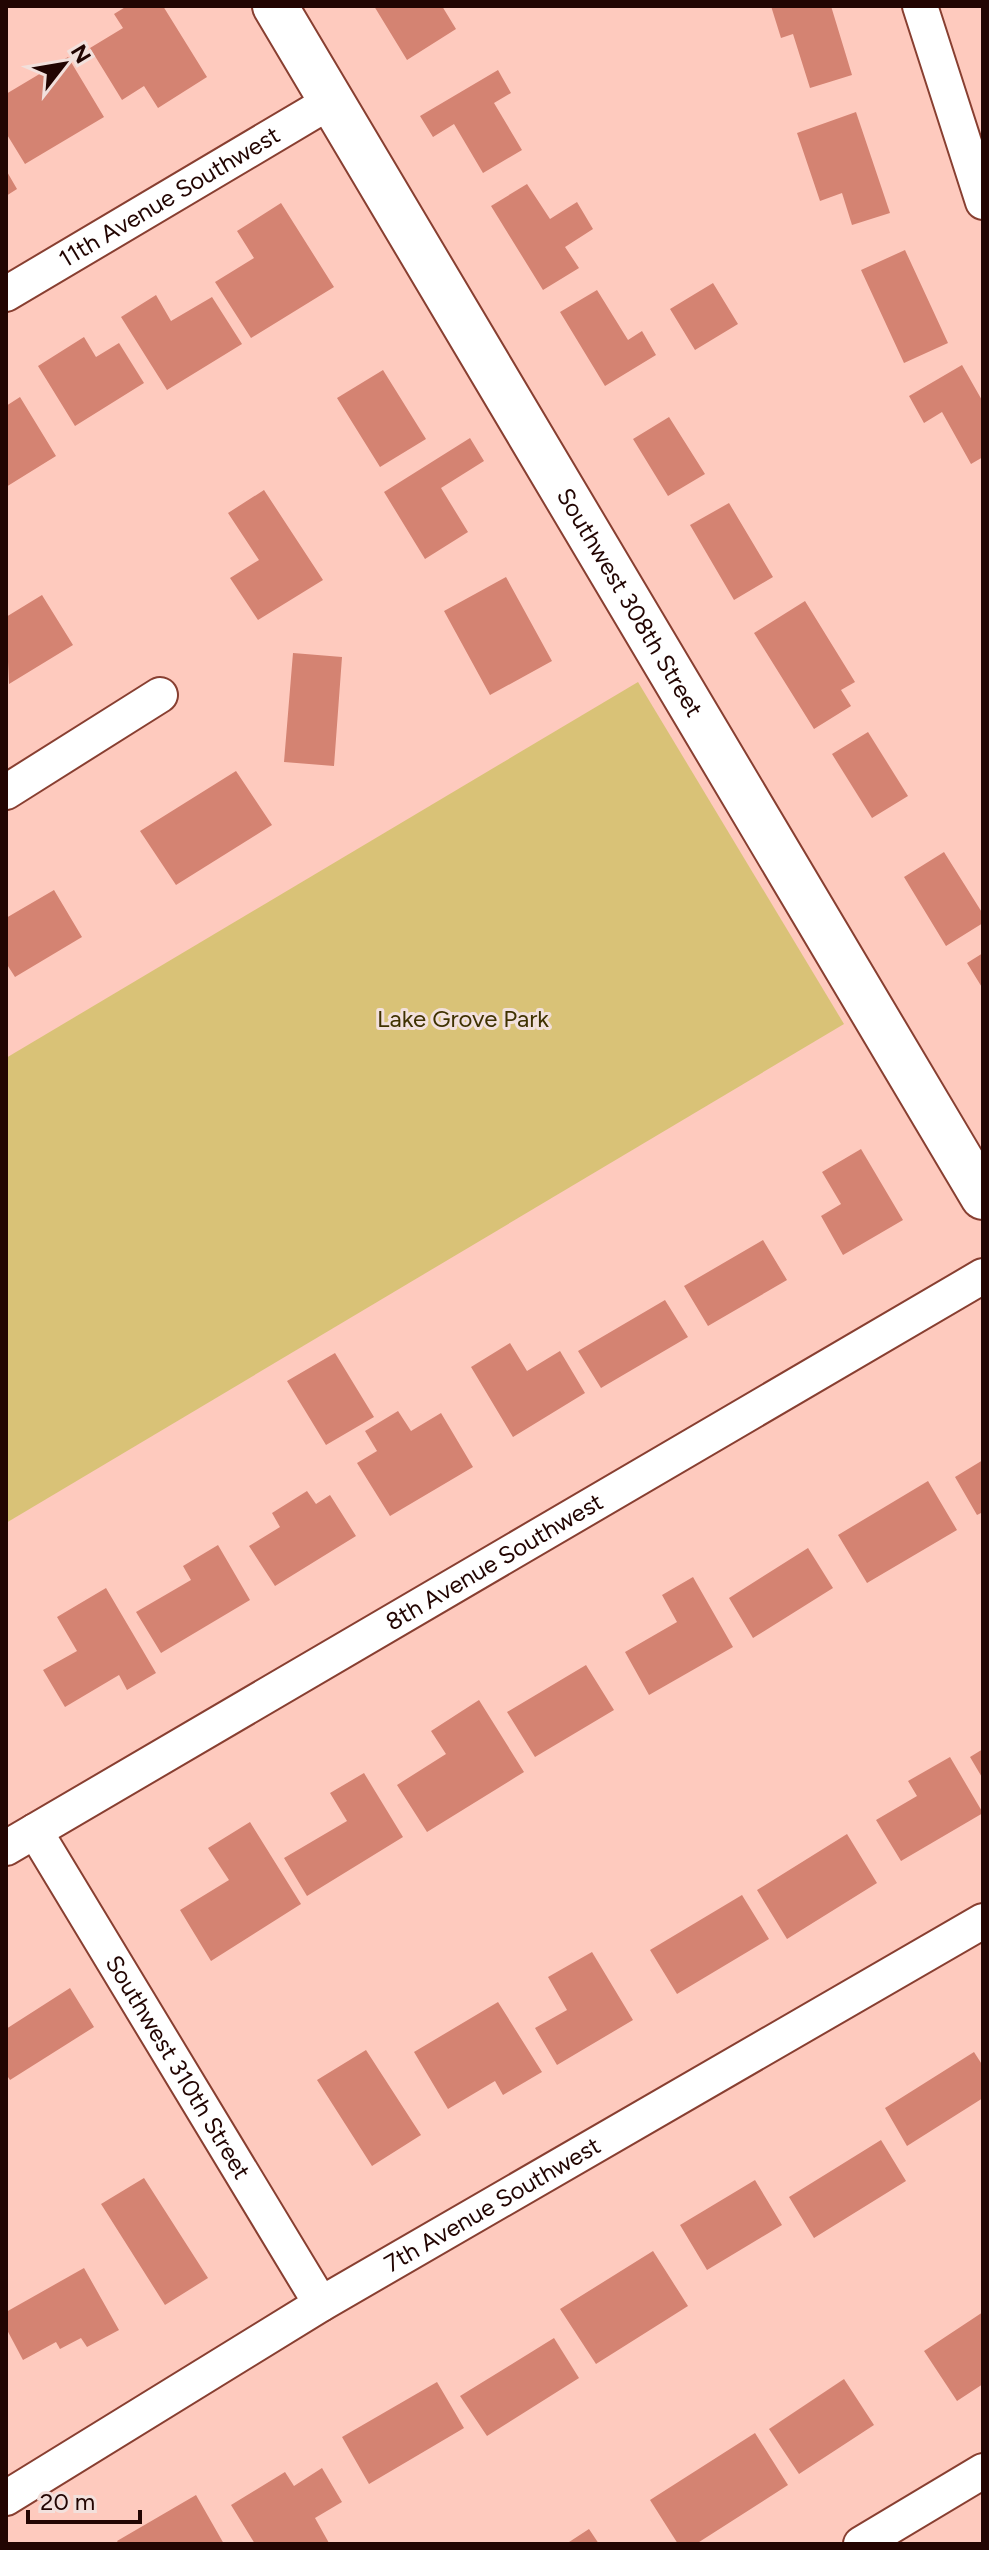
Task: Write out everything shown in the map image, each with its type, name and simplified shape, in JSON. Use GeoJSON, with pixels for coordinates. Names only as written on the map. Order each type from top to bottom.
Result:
{"type":"FeatureCollection","features":[{"type":"Feature","properties":{"kind":"street","name":"Southwest 308th Street"},"geometry":{"type":"LineString","coordinates":[[275,6],[983,1197]]}},
{"type":"Feature","properties":{"kind":"street"},"geometry":{"type":"LineString","coordinates":[[920,6],[983,202]]}},
{"type":"Feature","properties":{"kind":"street","name":"11th Avenue Southwest"},"geometry":{"type":"LineString","coordinates":[[6,294],[333,100]]}},
{"type":"Feature","properties":{"kind":"street"},"geometry":{"type":"LineString","coordinates":[[6,792],[160,695]]}},
{"type":"Feature","properties":{"kind":"street","name":"8th Avenue Southwest"},"geometry":{"type":"LineString","coordinates":[[6,1848],[983,1276]]}},
{"type":"Feature","properties":{"kind":"street","name":"Southwest 310th Street"},"geometry":{"type":"LineString","coordinates":[[35,1831],[321,2304]]}},
{"type":"Feature","properties":{"kind":"street","name":"7th Avenue Southwest"},"geometry":{"type":"LineString","coordinates":[[6,2498],[321,2304],[983,1921]]}},
{"type":"Feature","properties":{"kind":"street"},"geometry":{"type":"LineString","coordinates":[[861,2544],[983,2471]]}},
{"type":"Feature","properties":{"kind":"green space","name":"Lake Grove Park"},"geometry":{"type":"Polygon","coordinates":[[[638,682],[844,1024],[6,1523],[6,1058],[638,682]]]}},
{"type":"Feature","properties":{"kind":"building"},"geometry":{"type":"Polygon","coordinates":[[[127,6],[163,6],[207,77],[158,108],[144,86],[122,100],[90,48],[123,28],[114,14],[127,6]]]}},
{"type":"Feature","properties":{"kind":"building"},"geometry":{"type":"Polygon","coordinates":[[[374,6],[442,6],[456,29],[407,60],[374,6]]]}},
{"type":"Feature","properties":{"kind":"building"},"geometry":{"type":"Polygon","coordinates":[[[771,6],[831,6],[852,75],[810,88],[793,34],[781,38],[771,6]]]}},
{"type":"Feature","properties":{"kind":"building"},"geometry":{"type":"Polygon","coordinates":[[[68,57],[104,117],[25,164],[6,133],[6,94],[68,57]]]}},
{"type":"Feature","properties":{"kind":"building"},"geometry":{"type":"Polygon","coordinates":[[[498,70],[511,93],[494,103],[522,150],[483,173],[454,124],[433,137],[420,116],[498,70]]]}},
{"type":"Feature","properties":{"kind":"building"},"geometry":{"type":"Polygon","coordinates":[[[856,112],[890,213],[852,225],[842,193],[820,201],[797,133],[856,112]]]}},
{"type":"Feature","properties":{"kind":"building"},"geometry":{"type":"Polygon","coordinates":[[[6,170],[17,189],[6,196],[6,170]]]}},
{"type":"Feature","properties":{"kind":"building"},"geometry":{"type":"Polygon","coordinates":[[[527,184],[550,219],[577,202],[593,229],[565,247],[579,268],[543,290],[491,206],[527,184]]]}},
{"type":"Feature","properties":{"kind":"building"},"geometry":{"type":"Polygon","coordinates":[[[281,203],[334,287],[251,338],[215,282],[254,258],[237,231],[281,203]]]}},
{"type":"Feature","properties":{"kind":"building"},"geometry":{"type":"Polygon","coordinates":[[[905,250],[948,343],[904,363],[861,270],[905,250]]]}},
{"type":"Feature","properties":{"kind":"building"},"geometry":{"type":"Polygon","coordinates":[[[713,283],[738,324],[695,350],[670,309],[713,283]]]}},
{"type":"Feature","properties":{"kind":"building"},"geometry":{"type":"Polygon","coordinates":[[[597,290],[628,340],[642,331],[656,355],[605,386],[560,312],[597,290]]]}},
{"type":"Feature","properties":{"kind":"building"},"geometry":{"type":"Polygon","coordinates":[[[156,295],[171,321],[212,297],[242,344],[167,390],[121,317],[156,295]]]}},
{"type":"Feature","properties":{"kind":"building"},"geometry":{"type":"Polygon","coordinates":[[[84,337],[96,357],[119,343],[144,383],[75,426],[38,366],[84,337]]]}},
{"type":"Feature","properties":{"kind":"building"},"geometry":{"type":"Polygon","coordinates":[[[962,365],[983,402],[983,457],[971,464],[942,412],[924,423],[909,396],[962,365]]]}},
{"type":"Feature","properties":{"kind":"building"},"geometry":{"type":"Polygon","coordinates":[[[383,370],[426,439],[380,467],[337,398],[383,370]]]}},
{"type":"Feature","properties":{"kind":"building"},"geometry":{"type":"Polygon","coordinates":[[[20,397],[56,456],[6,487],[6,406],[20,397]]]}},
{"type":"Feature","properties":{"kind":"building"},"geometry":{"type":"Polygon","coordinates":[[[669,417],[705,474],[668,496],[633,439],[669,417]]]}},
{"type":"Feature","properties":{"kind":"building"},"geometry":{"type":"Polygon","coordinates":[[[470,438],[484,461],[441,488],[468,532],[425,559],[384,492],[470,438]]]}},
{"type":"Feature","properties":{"kind":"building"},"geometry":{"type":"Polygon","coordinates":[[[264,490],[323,580],[258,620],[230,578],[259,560],[228,513],[264,490]]]}},
{"type":"Feature","properties":{"kind":"building"},"geometry":{"type":"Polygon","coordinates":[[[729,503],[773,577],[734,600],[690,525],[729,503]]]}},
{"type":"Feature","properties":{"kind":"building"},"geometry":{"type":"Polygon","coordinates":[[[506,577],[552,661],[490,695],[444,611],[506,577]]]}},
{"type":"Feature","properties":{"kind":"building"},"geometry":{"type":"Polygon","coordinates":[[[42,595],[73,645],[9,684],[6,617],[42,595]]]}},
{"type":"Feature","properties":{"kind":"building"},"geometry":{"type":"Polygon","coordinates":[[[805,601],[855,682],[841,690],[851,706],[814,729],[754,633],[805,601]]]}},
{"type":"Feature","properties":{"kind":"building"},"geometry":{"type":"Polygon","coordinates":[[[293,653],[342,657],[334,766],[284,762],[293,653]]]}},
{"type":"Feature","properties":{"kind":"building"},"geometry":{"type":"Polygon","coordinates":[[[868,732],[908,796],[872,818],[832,754],[868,732]]]}},
{"type":"Feature","properties":{"kind":"building"},"geometry":{"type":"Polygon","coordinates":[[[236,771],[272,825],[176,885],[140,831],[236,771]]]}},
{"type":"Feature","properties":{"kind":"building"},"geometry":{"type":"Polygon","coordinates":[[[944,852],[983,914],[983,923],[946,946],[904,877],[944,852]]]}},
{"type":"Feature","properties":{"kind":"building"},"geometry":{"type":"Polygon","coordinates":[[[54,890],[82,937],[15,977],[6,963],[6,918],[54,890]]]}},
{"type":"Feature","properties":{"kind":"building"},"geometry":{"type":"Polygon","coordinates":[[[983,953],[983,989],[967,963],[983,953]]]}},
{"type":"Feature","properties":{"kind":"building"},"geometry":{"type":"Polygon","coordinates":[[[861,1149],[903,1220],[843,1255],[821,1216],[841,1204],[822,1172],[861,1149]]]}},
{"type":"Feature","properties":{"kind":"building"},"geometry":{"type":"Polygon","coordinates":[[[763,1240],[787,1280],[708,1326],[684,1286],[763,1240]]]}},
{"type":"Feature","properties":{"kind":"building"},"geometry":{"type":"Polygon","coordinates":[[[665,1300],[688,1337],[601,1388],[578,1351],[665,1300]]]}},
{"type":"Feature","properties":{"kind":"building"},"geometry":{"type":"Polygon","coordinates":[[[510,1343],[527,1371],[560,1351],[585,1393],[513,1437],[471,1367],[510,1343]]]}},
{"type":"Feature","properties":{"kind":"building"},"geometry":{"type":"Polygon","coordinates":[[[335,1353],[374,1417],[326,1445],[287,1381],[335,1353]]]}},
{"type":"Feature","properties":{"kind":"building"},"geometry":{"type":"Polygon","coordinates":[[[398,1411],[411,1431],[441,1413],[473,1467],[390,1516],[357,1463],[377,1451],[365,1431],[398,1411]]]}},
{"type":"Feature","properties":{"kind":"building"},"geometry":{"type":"Polygon","coordinates":[[[983,1460],[983,1512],[977,1515],[955,1477],[983,1460]]]}},
{"type":"Feature","properties":{"kind":"building"},"geometry":{"type":"Polygon","coordinates":[[[928,1481],[957,1530],[867,1583],[838,1535],[928,1481]]]}},
{"type":"Feature","properties":{"kind":"building"},"geometry":{"type":"Polygon","coordinates":[[[307,1491],[316,1504],[330,1495],[356,1536],[275,1586],[249,1546],[280,1527],[272,1513],[307,1491]]]}},
{"type":"Feature","properties":{"kind":"building"},"geometry":{"type":"Polygon","coordinates":[[[218,1545],[250,1600],[161,1653],[136,1612],[191,1580],[183,1566],[218,1545]]]}},
{"type":"Feature","properties":{"kind":"building"},"geometry":{"type":"Polygon","coordinates":[[[808,1548],[833,1588],[753,1638],[729,1598],[808,1548]]]}},
{"type":"Feature","properties":{"kind":"building"},"geometry":{"type":"Polygon","coordinates":[[[693,1577],[733,1647],[649,1695],[625,1652],[677,1622],[662,1595],[693,1577]]]}},
{"type":"Feature","properties":{"kind":"building"},"geometry":{"type":"Polygon","coordinates":[[[106,1588],[156,1673],[127,1690],[119,1675],[65,1707],[43,1670],[77,1651],[57,1617],[106,1588]]]}},
{"type":"Feature","properties":{"kind":"building"},"geometry":{"type":"Polygon","coordinates":[[[586,1665],[614,1710],[535,1757],[507,1712],[586,1665]]]}},
{"type":"Feature","properties":{"kind":"building"},"geometry":{"type":"Polygon","coordinates":[[[479,1700],[524,1772],[427,1832],[397,1785],[446,1754],[431,1731],[479,1700]]]}},
{"type":"Feature","properties":{"kind":"building"},"geometry":{"type":"Polygon","coordinates":[[[983,1749],[983,1779],[970,1757],[983,1749]]]}},
{"type":"Feature","properties":{"kind":"building"},"geometry":{"type":"Polygon","coordinates":[[[950,1757],[983,1813],[901,1861],[876,1820],[917,1796],[908,1781],[950,1757]]]}},
{"type":"Feature","properties":{"kind":"building"},"geometry":{"type":"Polygon","coordinates":[[[364,1773],[403,1837],[307,1896],[284,1858],[347,1821],[330,1793],[364,1773]]]}},
{"type":"Feature","properties":{"kind":"building"},"geometry":{"type":"Polygon","coordinates":[[[250,1822],[301,1904],[211,1961],[180,1910],[229,1880],[208,1848],[250,1822]]]}},
{"type":"Feature","properties":{"kind":"building"},"geometry":{"type":"Polygon","coordinates":[[[847,1834],[877,1883],[787,1939],[757,1890],[847,1834]]]}},
{"type":"Feature","properties":{"kind":"building"},"geometry":{"type":"Polygon","coordinates":[[[742,1895],[769,1939],[677,1994],[650,1950],[742,1895]]]}},
{"type":"Feature","properties":{"kind":"building"},"geometry":{"type":"Polygon","coordinates":[[[592,1952],[633,2020],[557,2065],[535,2028],[567,2010],[548,1977],[592,1952]]]}},
{"type":"Feature","properties":{"kind":"building"},"geometry":{"type":"Polygon","coordinates":[[[70,1988],[94,2027],[10,2080],[6,2074],[6,2029],[70,1988]]]}},
{"type":"Feature","properties":{"kind":"building"},"geometry":{"type":"Polygon","coordinates":[[[498,2002],[542,2072],[503,2095],[495,2081],[448,2109],[414,2052],[498,2002]]]}},
{"type":"Feature","properties":{"kind":"building"},"geometry":{"type":"Polygon","coordinates":[[[366,2050],[421,2135],[372,2166],[317,2080],[366,2050]]]}},
{"type":"Feature","properties":{"kind":"building"},"geometry":{"type":"Polygon","coordinates":[[[974,2052],[983,2066],[983,2098],[907,2146],[885,2108],[974,2052]]]}},
{"type":"Feature","properties":{"kind":"building"},"geometry":{"type":"Polygon","coordinates":[[[881,2140],[906,2181],[814,2238],[789,2197],[881,2140]]]}},
{"type":"Feature","properties":{"kind":"building"},"geometry":{"type":"Polygon","coordinates":[[[144,2178],[208,2278],[165,2305],[101,2204],[144,2178]]]}},
{"type":"Feature","properties":{"kind":"building"},"geometry":{"type":"Polygon","coordinates":[[[755,2180],[782,2225],[707,2270],[680,2225],[755,2180]]]}},
{"type":"Feature","properties":{"kind":"building"},"geometry":{"type":"Polygon","coordinates":[[[653,2251],[688,2306],[596,2364],[560,2309],[653,2251]]]}},
{"type":"Feature","properties":{"kind":"building"},"geometry":{"type":"Polygon","coordinates":[[[84,2268],[119,2330],[87,2347],[81,2338],[60,2349],[56,2342],[23,2360],[6,2328],[6,2312],[84,2268]]]}},
{"type":"Feature","properties":{"kind":"building"},"geometry":{"type":"Polygon","coordinates":[[[983,2312],[983,2384],[957,2401],[924,2351],[983,2312]]]}},
{"type":"Feature","properties":{"kind":"building"},"geometry":{"type":"Polygon","coordinates":[[[554,2338],[579,2378],[487,2436],[460,2396],[554,2338]]]}},
{"type":"Feature","properties":{"kind":"building"},"geometry":{"type":"Polygon","coordinates":[[[844,2379],[874,2425],[799,2474],[769,2429],[844,2379]]]}},
{"type":"Feature","properties":{"kind":"building"},"geometry":{"type":"Polygon","coordinates":[[[437,2382],[464,2428],[369,2484],[342,2437],[437,2382]]]}},
{"type":"Feature","properties":{"kind":"building"},"geometry":{"type":"Polygon","coordinates":[[[755,2433],[788,2485],[696,2544],[678,2544],[650,2500],[755,2433]]]}},
{"type":"Feature","properties":{"kind":"building"},"geometry":{"type":"Polygon","coordinates":[[[322,2468],[342,2502],[315,2518],[329,2543],[255,2544],[231,2505],[285,2472],[294,2486],[322,2468]]]}},
{"type":"Feature","properties":{"kind":"building"},"geometry":{"type":"Polygon","coordinates":[[[196,2495],[224,2544],[119,2544],[117,2541],[196,2495]]]}},
{"type":"Feature","properties":{"kind":"building"},"geometry":{"type":"Polygon","coordinates":[[[589,2529],[599,2544],[566,2544],[589,2529]]]}}]}
